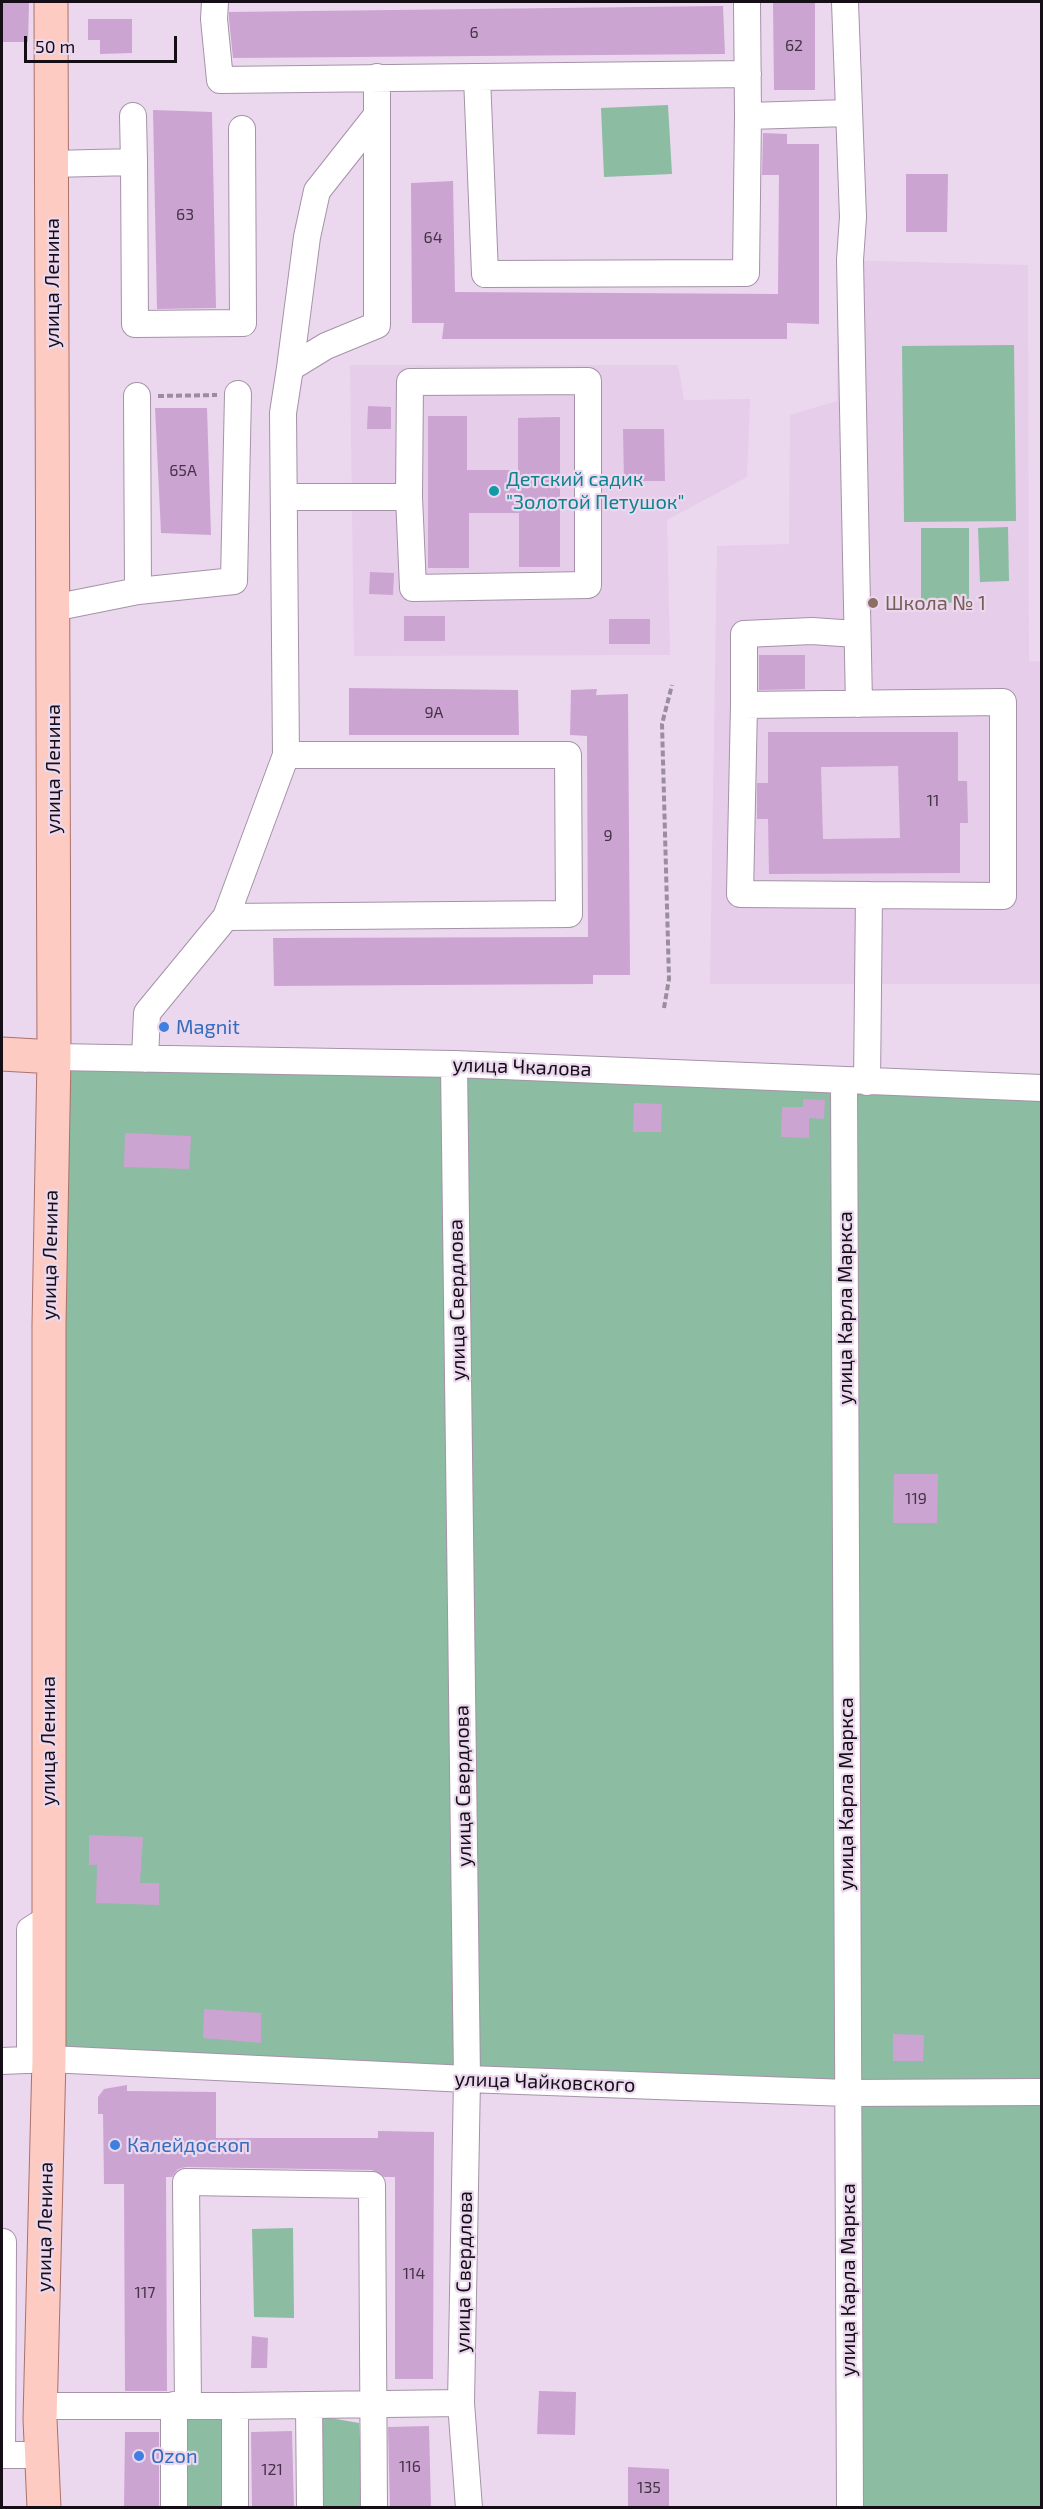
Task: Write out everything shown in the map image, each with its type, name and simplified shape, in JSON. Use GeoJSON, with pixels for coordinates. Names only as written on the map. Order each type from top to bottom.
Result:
{"type":"FeatureCollection","features":[{"type":"Feature","properties":{"kind":"main road","name":"улица Ленина"},"geometry":{"type":"LineString","coordinates":[[44,2508],[41,2406],[45,2243],[39,2059],[49,1918],[49,1336],[54,1057],[51,2]]}},
{"type":"Feature","properties":{"kind":"main road","name":"улица Чкалова"},"geometry":{"type":"LineString","coordinates":[[2,1054],[54,1057]]}},
{"type":"Feature","properties":{"kind":"street"},"geometry":{"type":"LineString","coordinates":[[215,2],[214,20],[220,80],[748,74]]}},
{"type":"Feature","properties":{"kind":"street"},"geometry":{"type":"LineString","coordinates":[[477,77],[484,274],[746,273],[747,2]]}},
{"type":"Feature","properties":{"kind":"street"},"geometry":{"type":"LineString","coordinates":[[845,2],[853,217],[850,260],[859,704]]}},
{"type":"Feature","properties":{"kind":"street"},"geometry":{"type":"LineString","coordinates":[[290,368],[326,346],[378,325],[376,77]]}},
{"type":"Feature","properties":{"kind":"street"},"geometry":{"type":"LineString","coordinates":[[748,116],[848,113]]}},
{"type":"Feature","properties":{"kind":"street"},"geometry":{"type":"LineString","coordinates":[[145,1059],[147,1013],[226,917],[286,755],[284,413],[307,237],[317,191],[377,115]]}},
{"type":"Feature","properties":{"kind":"street"},"geometry":{"type":"LineString","coordinates":[[133,116],[135,324],[243,324],[242,129]]}},
{"type":"Feature","properties":{"kind":"street"},"geometry":{"type":"LineString","coordinates":[[51,164],[134,162]]}},
{"type":"Feature","properties":{"kind":"street"},"geometry":{"type":"LineString","coordinates":[[588,381],[588,585],[413,588],[409,497],[410,382],[588,381]]}},
{"type":"Feature","properties":{"kind":"street"},"geometry":{"type":"LineString","coordinates":[[53,608],[138,591],[234,581],[238,394]]}},
{"type":"Feature","properties":{"kind":"street"},"geometry":{"type":"LineString","coordinates":[[137,396],[138,591]]}},
{"type":"Feature","properties":{"kind":"street"},"geometry":{"type":"LineString","coordinates":[[284,497],[409,497]]}},
{"type":"Feature","properties":{"kind":"street"},"geometry":{"type":"LineString","coordinates":[[744,705],[1003,702],[1003,896],[740,894],[744,634],[813,631],[856,634]]}},
{"type":"Feature","properties":{"kind":"street"},"geometry":{"type":"LineString","coordinates":[[226,917],[569,914],[568,755],[286,755]]}},
{"type":"Feature","properties":{"kind":"street","name":"улица Карла Маркса"},"geometry":{"type":"LineString","coordinates":[[850,2508],[847,2093],[856,1081],[868,895]]}},
{"type":"Feature","properties":{"kind":"street","name":"улица Чкалова"},"geometry":{"type":"LineString","coordinates":[[54,1057],[454,1064],[1041,1088]]}},
{"type":"Feature","properties":{"kind":"street","name":"улица Свердлова"},"geometry":{"type":"LineString","coordinates":[[454,1064],[467,2079],[461,2403],[469,2508]]}},
{"type":"Feature","properties":{"kind":"street","name":"улица Чайковского"},"geometry":{"type":"LineString","coordinates":[[2,2061],[39,2059],[467,2079],[847,2093],[1041,2092]]}},
{"type":"Feature","properties":{"kind":"street"},"geometry":{"type":"LineString","coordinates":[[174,2508],[181,2405],[186,2182],[372,2185],[374,2508]]}},
{"type":"Feature","properties":{"kind":"street"},"geometry":{"type":"LineString","coordinates":[[42,2455],[2,2455],[2,2242],[45,2243]]}},
{"type":"Feature","properties":{"kind":"street"},"geometry":{"type":"LineString","coordinates":[[41,2406],[461,2403]]}},
{"type":"Feature","properties":{"kind":"street"},"geometry":{"type":"LineString","coordinates":[[309,2405],[310,2508]]}},
{"type":"Feature","properties":{"kind":"street"},"geometry":{"type":"LineString","coordinates":[[235,2406],[235,2508]]}},
{"type":"Feature","properties":{"kind":"path"},"geometry":{"type":"LineString","coordinates":[[137,396],[238,394]]}},
{"type":"Feature","properties":{"kind":"path"},"geometry":{"type":"LineString","coordinates":[[664,1008],[669,979],[662,724],[672,685]]}},
{"type":"Feature","properties":{"kind":"shaded area","name":"Школа № 1"},"geometry":{"type":"Polygon","coordinates":[[[837,260],[1028,265],[1029,661],[1042,662],[1041,984],[710,984],[717,546],[789,544],[790,415],[837,401],[837,260]]]}},
{"type":"Feature","properties":{"kind":"shaded area"},"geometry":{"type":"Polygon","coordinates":[[[350,365],[678,365],[684,400],[750,399],[747,477],[667,520],[670,655],[354,656],[350,365]]]}},
{"type":"Feature","properties":{"kind":"green space"},"geometry":{"type":"Polygon","coordinates":[[[668,105],[672,174],[604,177],[601,108],[668,105]]]}},
{"type":"Feature","properties":{"kind":"green space"},"geometry":{"type":"Polygon","coordinates":[[[1014,345],[1016,521],[904,522],[902,346],[1014,345]]]}},
{"type":"Feature","properties":{"kind":"green space"},"geometry":{"type":"Polygon","coordinates":[[[1008,527],[1009,581],[980,582],[978,528],[1008,527]]]}},
{"type":"Feature","properties":{"kind":"green space"},"geometry":{"type":"Polygon","coordinates":[[[921,528],[969,528],[969,603],[921,602],[921,528]]]}},
{"type":"Feature","properties":{"kind":"green space"},"geometry":{"type":"Polygon","coordinates":[[[54,1057],[1041,1088],[1041,2507],[850,2507],[847,2093],[49,2059],[54,1057]]]}},
{"type":"Feature","properties":{"kind":"green space"},"geometry":{"type":"Polygon","coordinates":[[[293,2228],[294,2318],[254,2317],[252,2229],[293,2228]]]}},
{"type":"Feature","properties":{"kind":"green space"},"geometry":{"type":"Polygon","coordinates":[[[185,2416],[227,2416],[228,2507],[187,2507],[185,2416]]]}},
{"type":"Feature","properties":{"kind":"green space"},"geometry":{"type":"Polygon","coordinates":[[[319,2416],[359,2423],[364,2507],[321,2507],[319,2416]]]}},
{"type":"Feature","properties":{"kind":"building"},"geometry":{"type":"Polygon","coordinates":[[[2,2],[29,2],[28,42],[2,42],[2,2]]]}},
{"type":"Feature","properties":{"kind":"building"},"geometry":{"type":"Polygon","coordinates":[[[773,2],[815,2],[815,90],[774,90],[773,2]]]}},
{"type":"Feature","properties":{"kind":"building"},"geometry":{"type":"Polygon","coordinates":[[[723,6],[725,54],[233,58],[229,19],[229,12],[723,6]]]}},
{"type":"Feature","properties":{"kind":"building"},"geometry":{"type":"Polygon","coordinates":[[[88,19],[132,19],[132,53],[100,54],[100,40],[88,40],[88,19]]]}},
{"type":"Feature","properties":{"kind":"building"},"geometry":{"type":"Polygon","coordinates":[[[153,110],[212,112],[216,308],[157,309],[153,110]]]}},
{"type":"Feature","properties":{"kind":"building"},"geometry":{"type":"Polygon","coordinates":[[[763,133],[787,134],[787,144],[819,144],[819,324],[787,323],[787,339],[442,339],[444,323],[412,323],[411,183],[453,181],[455,292],[778,294],[779,175],[762,175],[763,133]]]}},
{"type":"Feature","properties":{"kind":"building"},"geometry":{"type":"Polygon","coordinates":[[[906,174],[948,174],[947,232],[906,232],[906,174]]]}},
{"type":"Feature","properties":{"kind":"building"},"geometry":{"type":"Polygon","coordinates":[[[368,406],[391,407],[391,429],[367,429],[368,406]]]}},
{"type":"Feature","properties":{"kind":"building"},"geometry":{"type":"Polygon","coordinates":[[[155,408],[207,408],[211,535],[161,533],[155,408]]]}},
{"type":"Feature","properties":{"kind":"building","name":"Детский садик \"Золотой Петушок\""},"geometry":{"type":"Polygon","coordinates":[[[428,416],[467,416],[467,470],[518,470],[518,418],[560,417],[560,567],[519,567],[519,513],[469,513],[469,568],[428,568],[428,416]]]}},
{"type":"Feature","properties":{"kind":"building"},"geometry":{"type":"Polygon","coordinates":[[[623,429],[664,429],[665,481],[624,481],[623,429]]]}},
{"type":"Feature","properties":{"kind":"building"},"geometry":{"type":"Polygon","coordinates":[[[370,572],[394,573],[393,595],[369,594],[370,572]]]}},
{"type":"Feature","properties":{"kind":"building"},"geometry":{"type":"Polygon","coordinates":[[[404,616],[445,616],[445,641],[404,641],[404,616]]]}},
{"type":"Feature","properties":{"kind":"building"},"geometry":{"type":"Polygon","coordinates":[[[609,619],[650,619],[650,644],[609,644],[609,619]]]}},
{"type":"Feature","properties":{"kind":"building"},"geometry":{"type":"Polygon","coordinates":[[[759,655],[805,655],[805,689],[759,690],[759,655]]]}},
{"type":"Feature","properties":{"kind":"building"},"geometry":{"type":"Polygon","coordinates":[[[349,688],[518,690],[519,735],[349,735],[349,688]]]}},
{"type":"Feature","properties":{"kind":"building"},"geometry":{"type":"Polygon","coordinates":[[[597,689],[596,695],[628,694],[630,975],[593,975],[593,984],[274,986],[273,938],[588,937],[587,736],[570,735],[571,690],[597,689]]]}},
{"type":"Feature","properties":{"kind":"building"},"geometry":{"type":"Polygon","coordinates":[[[768,732],[958,732],[958,781],[967,781],[968,823],[960,823],[960,873],[769,874],[768,819],[757,819],[757,783],[768,783],[768,732]],[[898,766],[821,767],[823,839],[900,838],[898,766]]]}},
{"type":"Feature","properties":{"kind":"building"},"geometry":{"type":"Polygon","coordinates":[[[803,1099],[825,1100],[824,1119],[809,1118],[809,1138],[781,1137],[782,1107],[803,1107],[803,1099]]]}},
{"type":"Feature","properties":{"kind":"building"},"geometry":{"type":"Polygon","coordinates":[[[634,1103],[662,1104],[661,1132],[633,1132],[634,1103]]]}},
{"type":"Feature","properties":{"kind":"building"},"geometry":{"type":"Polygon","coordinates":[[[125,1133],[191,1136],[189,1169],[124,1167],[125,1133]]]}},
{"type":"Feature","properties":{"kind":"building"},"geometry":{"type":"Polygon","coordinates":[[[894,1474],[938,1474],[937,1523],[893,1523],[894,1474]]]}},
{"type":"Feature","properties":{"kind":"building"},"geometry":{"type":"Polygon","coordinates":[[[89,1835],[143,1837],[140,1883],[159,1883],[159,1905],[96,1903],[97,1865],[89,1865],[89,1835]]]}},
{"type":"Feature","properties":{"kind":"building"},"geometry":{"type":"Polygon","coordinates":[[[204,2009],[261,2013],[261,2043],[203,2038],[204,2009]]]}},
{"type":"Feature","properties":{"kind":"building"},"geometry":{"type":"Polygon","coordinates":[[[893,2034],[924,2035],[923,2061],[893,2061],[893,2034]]]}},
{"type":"Feature","properties":{"kind":"building"},"geometry":{"type":"Polygon","coordinates":[[[127,2085],[127,2091],[216,2092],[216,2138],[378,2138],[378,2131],[434,2132],[433,2379],[395,2379],[395,2177],[384,2177],[372,2170],[186,2167],[178,2169],[172,2177],[166,2177],[167,2391],[125,2391],[124,2184],[104,2184],[103,2114],[98,2114],[98,2097],[104,2089],[127,2085]]]}},
{"type":"Feature","properties":{"kind":"building"},"geometry":{"type":"Polygon","coordinates":[[[252,2336],[268,2338],[267,2368],[251,2368],[252,2336]]]}},
{"type":"Feature","properties":{"kind":"building"},"geometry":{"type":"Polygon","coordinates":[[[539,2391],[576,2392],[575,2435],[537,2434],[539,2391]]]}},
{"type":"Feature","properties":{"kind":"building"},"geometry":{"type":"Polygon","coordinates":[[[429,2426],[431,2508],[390,2508],[388,2427],[429,2426]]]}},
{"type":"Feature","properties":{"kind":"building"},"geometry":{"type":"Polygon","coordinates":[[[292,2431],[294,2508],[252,2508],[251,2432],[292,2431]]]}},
{"type":"Feature","properties":{"kind":"building"},"geometry":{"type":"Polygon","coordinates":[[[125,2432],[159,2432],[159,2508],[124,2508],[125,2432]]]}},
{"type":"Feature","properties":{"kind":"building"},"geometry":{"type":"Polygon","coordinates":[[[628,2467],[669,2469],[669,2508],[628,2508],[628,2467]]]}},
{"type":"Feature","properties":{"kind":"place","name":"Детский садик \"Золотой Петушок\""},"geometry":{"type":"Point","coordinates":[494,491]}},
{"type":"Feature","properties":{"kind":"place","name":"Школа № 1"},"geometry":{"type":"Point","coordinates":[873,603]}},
{"type":"Feature","properties":{"kind":"place","name":"Magnit"},"geometry":{"type":"Point","coordinates":[164,1027]}},
{"type":"Feature","properties":{"kind":"place","name":"Калейдоскоп"},"geometry":{"type":"Point","coordinates":[115,2145]}},
{"type":"Feature","properties":{"kind":"place","name":"Ozon"},"geometry":{"type":"Point","coordinates":[139,2456]}}]}
